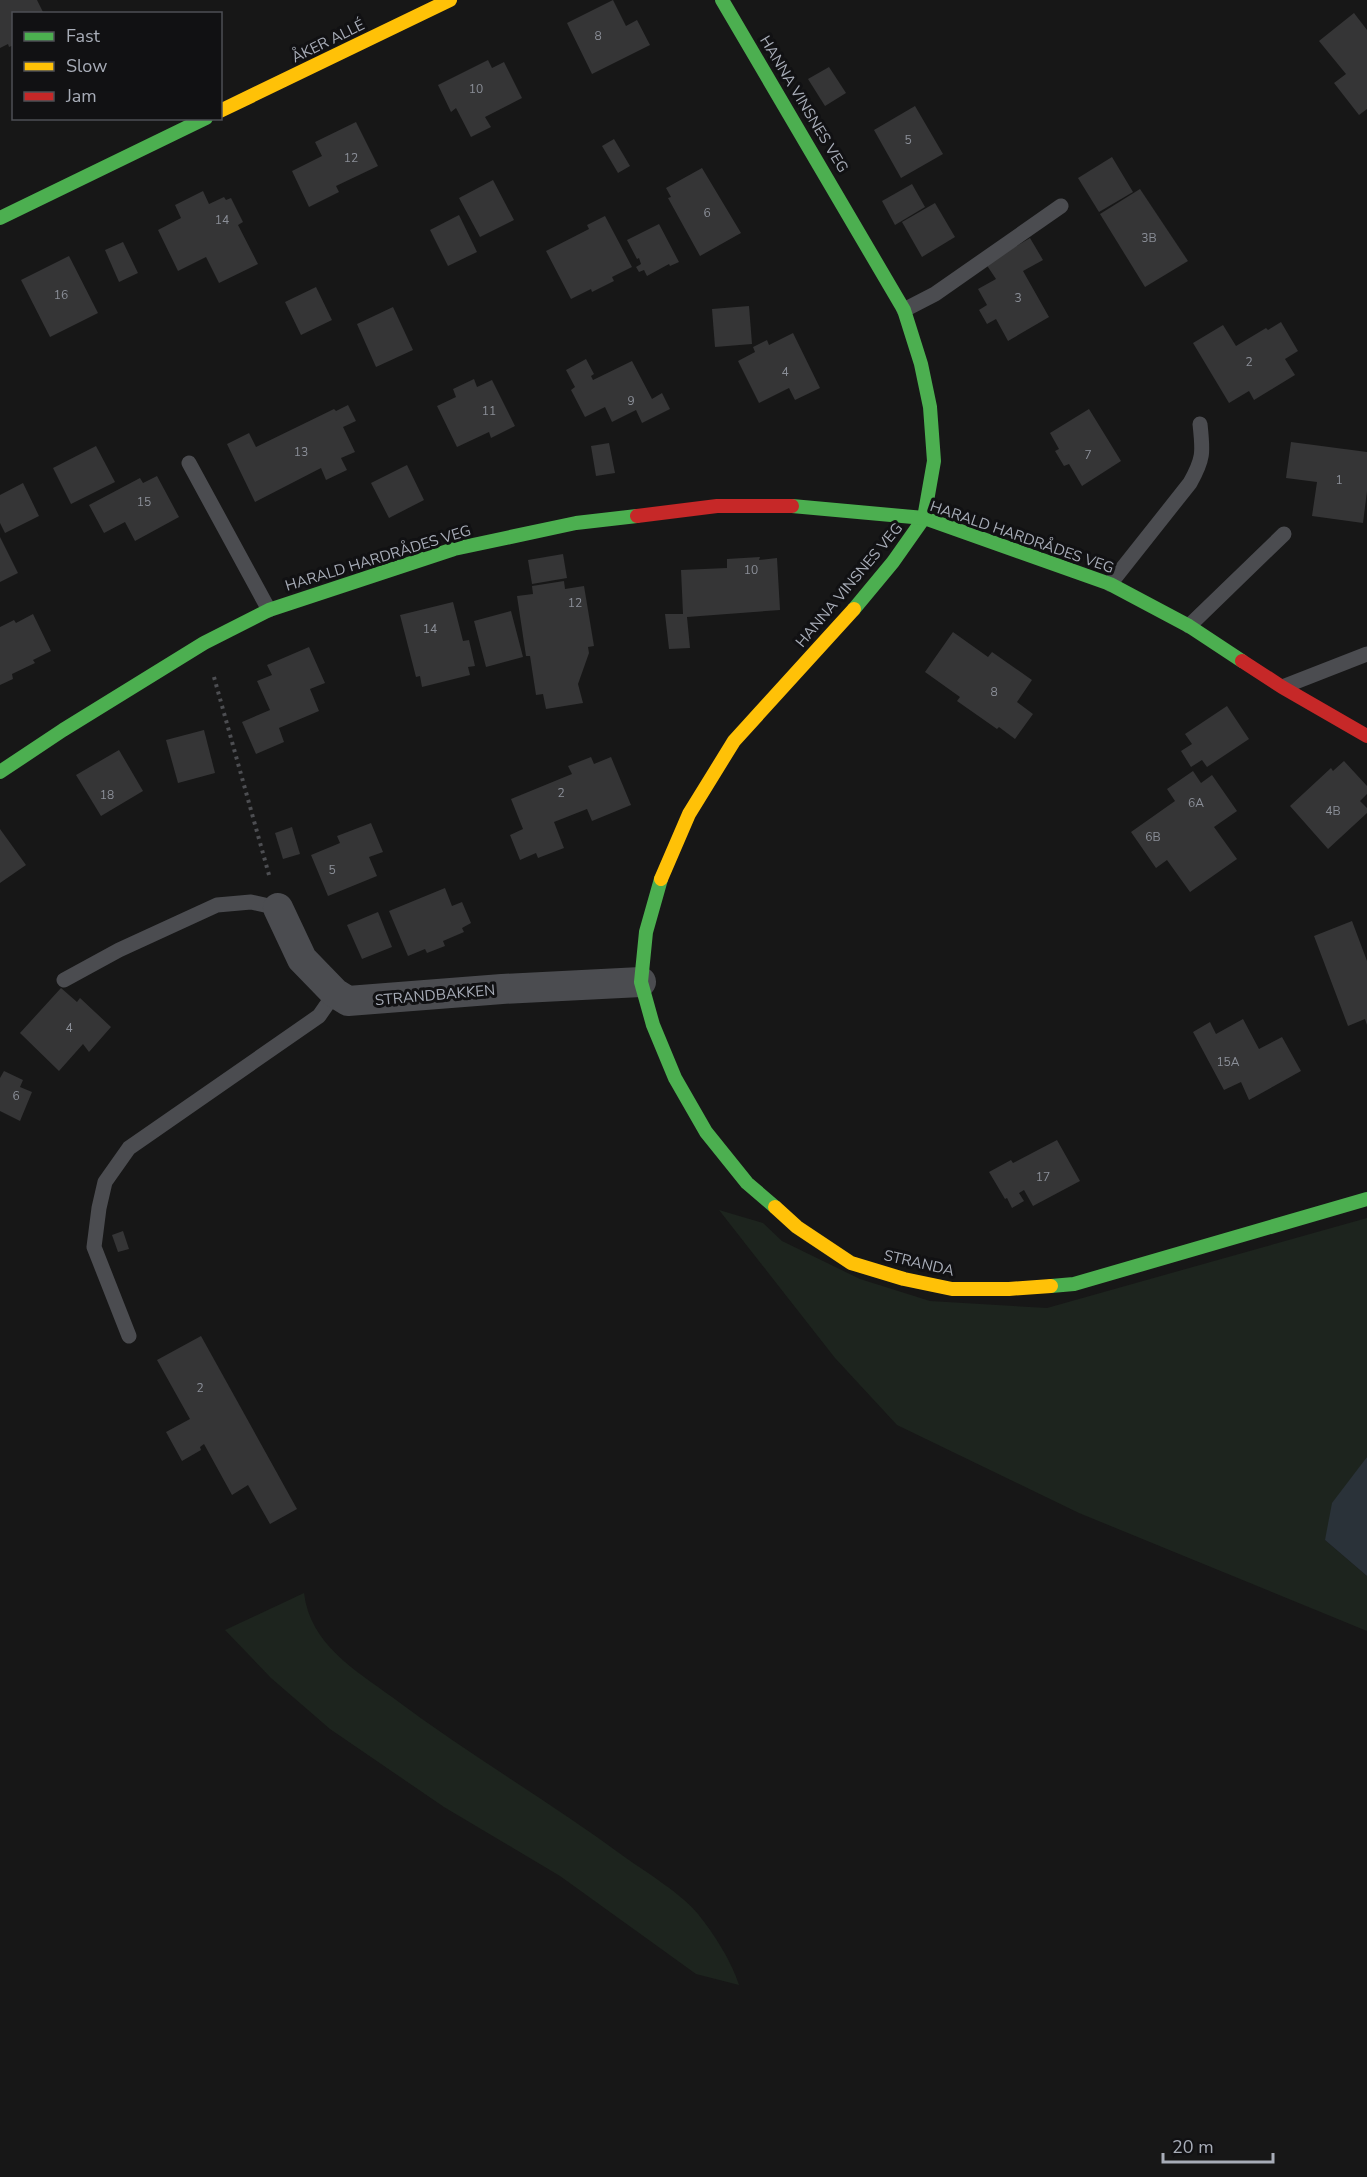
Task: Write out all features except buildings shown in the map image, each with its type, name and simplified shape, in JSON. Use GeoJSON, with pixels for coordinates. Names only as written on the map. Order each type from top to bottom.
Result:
{"type":"FeatureCollection","features":[{"type":"Feature","properties":{"kind":"street","name":"ÅKER ALLÉ"},"geometry":{"type":"LineString","coordinates":[[222,110],[450,0]]}},
{"type":"Feature","properties":{"kind":"street","name":"HANNA VINSNES VEG"},"geometry":{"type":"LineString","coordinates":[[641,982],[646,932],[657,891],[689,814],[734,741],[850,614],[893,562],[924,518],[934,461],[930,407],[921,364],[904,310],[722,0]]}},
{"type":"Feature","properties":{"kind":"street"},"geometry":{"type":"LineString","coordinates":[[0,218],[202,120]]}},
{"type":"Feature","properties":{"kind":"street","name":"HARALD HARDRÅDES VEG"},"geometry":{"type":"LineString","coordinates":[[0,772],[63,730],[204,643],[269,610],[454,549],[576,523],[717,506],[791,506],[924,518],[1110,584],[1189,626],[1282,687],[1367,736]]}},
{"type":"Feature","properties":{"kind":"street"},"geometry":{"type":"LineString","coordinates":[[278,908],[302,959],[335,993]]}},
{"type":"Feature","properties":{"kind":"street","name":"STRANDBAKKEN"},"geometry":{"type":"LineString","coordinates":[[335,993],[348,1001],[502,989],[641,982]]}},
{"type":"Feature","properties":{"kind":"street","name":"STRANDA"},"geometry":{"type":"LineString","coordinates":[[641,982],[653,1025],[675,1078],[706,1132],[747,1183],[797,1227],[851,1263],[903,1279],[952,1289],[1009,1289],[1074,1284],[1367,1199]]}},
{"type":"Feature","properties":{"kind":"lane"},"geometry":{"type":"LineString","coordinates":[[904,310],[935,294],[1061,206]]}},
{"type":"Feature","properties":{"kind":"lane"},"geometry":{"type":"LineString","coordinates":[[1110,584],[1190,483],[1204,453],[1200,424]]}},
{"type":"Feature","properties":{"kind":"lane"},"geometry":{"type":"LineString","coordinates":[[189,464],[269,610]]}},
{"type":"Feature","properties":{"kind":"lane"},"geometry":{"type":"LineString","coordinates":[[1189,626],[1284,534]]}},
{"type":"Feature","properties":{"kind":"lane"},"geometry":{"type":"LineString","coordinates":[[1282,687],[1367,654]]}},
{"type":"Feature","properties":{"kind":"lane"},"geometry":{"type":"LineString","coordinates":[[64,980],[119,950],[217,905],[251,902],[278,908]]}},
{"type":"Feature","properties":{"kind":"lane"},"geometry":{"type":"LineString","coordinates":[[129,1336],[94,1247],[105,1182],[129,1148],[319,1016],[335,993]]}},
{"type":"Feature","properties":{"kind":"path"},"geometry":{"type":"LineString","coordinates":[[204,643],[240,764],[278,908]]}},
{"type":"Feature","properties":{"kind":"shaded area"},"geometry":{"type":"Polygon","coordinates":[[[719,1210],[763,1223],[782,1241],[860,1279],[930,1301],[1047,1308],[1367,1218],[1367,1457],[1325,1540],[1367,1576],[1367,1631],[1079,1513],[897,1425],[835,1358],[719,1210]]]}},
{"type":"Feature","properties":{"kind":"shaded area"},"geometry":{"type":"Polygon","coordinates":[[[1367,1457],[1367,1576],[1325,1540],[1332,1503],[1367,1457]]]}},
{"type":"Feature","properties":{"kind":"shaded area"},"geometry":{"type":"Polygon","coordinates":[[[304,1593],[315,1627],[336,1654],[349,1666],[683,1899],[698,1914],[716,1939],[739,1985],[696,1974],[560,1876],[444,1807],[330,1729],[271,1678],[225,1630],[304,1593]]]}},
{"type":"Feature","properties":{"kind":"traffic: fast"},"geometry":{"type":"LineString","coordinates":[[722,0],[904,310],[921,364],[930,407],[934,461],[924,518],[893,562],[854,609]]}},
{"type":"Feature","properties":{"kind":"traffic: fast"},"geometry":{"type":"LineString","coordinates":[[0,218],[202,120]]}},
{"type":"Feature","properties":{"kind":"traffic: fast"},"geometry":{"type":"LineString","coordinates":[[792,506],[924,518],[1110,584],[1189,626],[1242,661]]}},
{"type":"Feature","properties":{"kind":"traffic: fast"},"geometry":{"type":"LineString","coordinates":[[0,772],[63,730],[204,643],[269,610],[454,549],[576,523],[637,516]]}},
{"type":"Feature","properties":{"kind":"traffic: fast"},"geometry":{"type":"LineString","coordinates":[[661,879],[646,932],[641,982],[653,1025],[675,1078],[706,1132],[747,1183],[775,1207]]}},
{"type":"Feature","properties":{"kind":"traffic: fast"},"geometry":{"type":"LineString","coordinates":[[1051,1286],[1074,1284],[1367,1199]]}},
{"type":"Feature","properties":{"kind":"traffic: slow"},"geometry":{"type":"LineString","coordinates":[[222,110],[450,0]]}},
{"type":"Feature","properties":{"kind":"traffic: slow"},"geometry":{"type":"LineString","coordinates":[[661,879],[689,814],[734,741],[854,609]]}},
{"type":"Feature","properties":{"kind":"traffic: slow"},"geometry":{"type":"LineString","coordinates":[[775,1207],[797,1227],[851,1263],[904,1279],[952,1289],[1051,1286]]}},
{"type":"Feature","properties":{"kind":"traffic: jam"},"geometry":{"type":"LineString","coordinates":[[637,516],[717,506],[792,506]]}},
{"type":"Feature","properties":{"kind":"traffic: jam"},"geometry":{"type":"LineString","coordinates":[[1242,661],[1367,736]]}}]}
